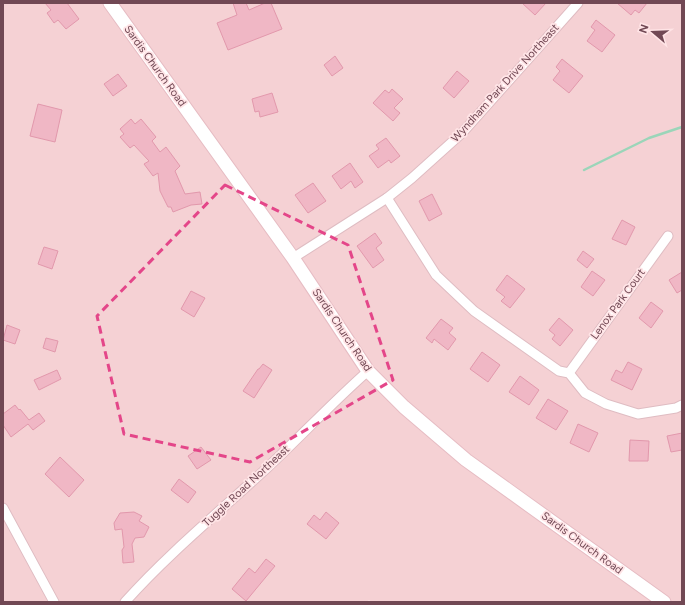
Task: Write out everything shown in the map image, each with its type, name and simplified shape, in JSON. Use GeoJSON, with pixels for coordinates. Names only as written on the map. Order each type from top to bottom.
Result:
{"type":"FeatureCollection","features":[{"type":"Feature","properties":{"kind":"street","name":"Sardis Church Road"},"geometry":{"type":"LineString","coordinates":[[110,3],[293,258],[368,371],[404,407],[466,460],[664,602]]}},
{"type":"Feature","properties":{"kind":"street","name":"Wyndham Park Drive Northeast"},"geometry":{"type":"LineString","coordinates":[[293,258],[387,198],[412,178],[462,133],[578,3]]}},
{"type":"Feature","properties":{"kind":"street"},"geometry":{"type":"LineString","coordinates":[[387,198],[436,275],[474,311],[559,371],[569,373],[585,393],[606,404],[638,414],[676,408],[682,405]]}},
{"type":"Feature","properties":{"kind":"street","name":"Lenox Park Court"},"geometry":{"type":"LineString","coordinates":[[569,373],[668,236]]}},
{"type":"Feature","properties":{"kind":"street","name":"Tuggle Road Northeast"},"geometry":{"type":"LineString","coordinates":[[125,602],[146,579],[269,467],[349,387],[368,371]]}},
{"type":"Feature","properties":{"kind":"street"},"geometry":{"type":"LineString","coordinates":[[3,508],[54,602]]}},
{"type":"Feature","properties":{"kind":"highlighted area"},"geometry":{"type":"Polygon","coordinates":[[[225,185],[348,245],[393,380],[250,462],[124,434],[97,316],[225,185]]]}},
{"type":"Feature","properties":{"kind":"shaded area"},"geometry":{"type":"Polygon","coordinates":[[[3,3],[682,3],[682,602],[372,602],[369,600],[366,602],[3,602],[3,3]]]}},
{"type":"Feature","properties":{"kind":"building"},"geometry":{"type":"Polygon","coordinates":[[[45,3],[67,3],[79,19],[66,29],[58,20],[54,23],[47,13],[51,10],[45,3]]]}},
{"type":"Feature","properties":{"kind":"building"},"geometry":{"type":"Polygon","coordinates":[[[233,3],[246,3],[249,10],[265,3],[271,3],[282,29],[228,50],[217,23],[237,15],[233,3]]]}},
{"type":"Feature","properties":{"kind":"building"},"geometry":{"type":"Polygon","coordinates":[[[522,3],[546,3],[535,15],[522,3]]]}},
{"type":"Feature","properties":{"kind":"building"},"geometry":{"type":"Polygon","coordinates":[[[617,3],[647,3],[639,13],[635,10],[631,15],[617,3]]]}},
{"type":"Feature","properties":{"kind":"building"},"geometry":{"type":"Polygon","coordinates":[[[596,20],[615,35],[602,52],[587,41],[595,30],[591,27],[596,20]]]}},
{"type":"Feature","properties":{"kind":"building"},"geometry":{"type":"Polygon","coordinates":[[[335,56],[343,68],[332,76],[324,65],[335,56]]]}},
{"type":"Feature","properties":{"kind":"building"},"geometry":{"type":"Polygon","coordinates":[[[562,59],[583,76],[569,93],[553,80],[560,71],[556,67],[562,59]]]}},
{"type":"Feature","properties":{"kind":"building"},"geometry":{"type":"Polygon","coordinates":[[[457,71],[469,81],[454,98],[443,88],[457,71]]]}},
{"type":"Feature","properties":{"kind":"building"},"geometry":{"type":"Polygon","coordinates":[[[118,74],[127,86],[113,96],[104,84],[118,74]]]}},
{"type":"Feature","properties":{"kind":"building"},"geometry":{"type":"Polygon","coordinates":[[[392,89],[403,99],[394,108],[400,113],[393,121],[373,103],[385,90],[389,93],[392,89]]]}},
{"type":"Feature","properties":{"kind":"building"},"geometry":{"type":"Polygon","coordinates":[[[272,93],[278,112],[260,117],[259,111],[255,112],[252,99],[272,93]]]}},
{"type":"Feature","properties":{"kind":"building"},"geometry":{"type":"Polygon","coordinates":[[[38,104],[62,110],[55,142],[30,136],[38,104]]]}},
{"type":"Feature","properties":{"kind":"building"},"geometry":{"type":"Polygon","coordinates":[[[131,119],[135,124],[141,119],[156,137],[152,141],[160,152],[166,147],[180,166],[175,171],[185,194],[200,192],[202,204],[191,205],[173,212],[171,207],[168,207],[160,191],[158,173],[153,176],[144,164],[149,161],[134,145],[130,148],[120,137],[124,134],[120,129],[131,119]]]}},
{"type":"Feature","properties":{"kind":"building"},"geometry":{"type":"Polygon","coordinates":[[[386,138],[400,156],[391,163],[389,160],[378,168],[369,156],[379,149],[376,145],[386,138]]]}},
{"type":"Feature","properties":{"kind":"building"},"geometry":{"type":"Polygon","coordinates":[[[350,163],[363,182],[355,188],[351,181],[341,189],[332,176],[350,163]]]}},
{"type":"Feature","properties":{"kind":"building"},"geometry":{"type":"Polygon","coordinates":[[[313,183],[326,201],[308,213],[295,195],[313,183]]]}},
{"type":"Feature","properties":{"kind":"building"},"geometry":{"type":"Polygon","coordinates":[[[432,194],[442,214],[429,221],[419,201],[432,194]]]}},
{"type":"Feature","properties":{"kind":"building"},"geometry":{"type":"Polygon","coordinates":[[[622,220],[635,227],[626,245],[612,239],[622,220]]]}},
{"type":"Feature","properties":{"kind":"building"},"geometry":{"type":"Polygon","coordinates":[[[375,233],[382,243],[376,248],[384,260],[373,268],[357,246],[375,233]]]}},
{"type":"Feature","properties":{"kind":"building"},"geometry":{"type":"Polygon","coordinates":[[[44,247],[58,251],[52,269],[38,264],[44,247]]]}},
{"type":"Feature","properties":{"kind":"building"},"geometry":{"type":"Polygon","coordinates":[[[583,251],[594,259],[587,268],[577,260],[583,251]]]}},
{"type":"Feature","properties":{"kind":"building"},"geometry":{"type":"Polygon","coordinates":[[[592,271],[605,280],[593,296],[581,287],[592,271]]]}},
{"type":"Feature","properties":{"kind":"building"},"geometry":{"type":"Polygon","coordinates":[[[682,272],[682,290],[677,293],[669,280],[682,272]]]}},
{"type":"Feature","properties":{"kind":"building"},"geometry":{"type":"Polygon","coordinates":[[[507,275],[525,289],[510,308],[501,301],[505,297],[496,290],[507,275]]]}},
{"type":"Feature","properties":{"kind":"building"},"geometry":{"type":"Polygon","coordinates":[[[191,291],[205,298],[194,317],[181,309],[191,291]]]}},
{"type":"Feature","properties":{"kind":"building"},"geometry":{"type":"Polygon","coordinates":[[[651,302],[663,311],[651,328],[639,318],[651,302]]]}},
{"type":"Feature","properties":{"kind":"building"},"geometry":{"type":"Polygon","coordinates":[[[559,318],[573,330],[560,346],[552,339],[555,335],[549,330],[559,318]]]}},
{"type":"Feature","properties":{"kind":"building"},"geometry":{"type":"Polygon","coordinates":[[[441,319],[453,328],[449,333],[456,339],[448,350],[434,339],[432,343],[426,338],[441,319]]]}},
{"type":"Feature","properties":{"kind":"building"},"geometry":{"type":"Polygon","coordinates":[[[7,325],[20,330],[15,344],[3,340],[7,325]]]}},
{"type":"Feature","properties":{"kind":"building"},"geometry":{"type":"Polygon","coordinates":[[[46,338],[58,341],[55,352],[43,348],[46,338]]]}},
{"type":"Feature","properties":{"kind":"building"},"geometry":{"type":"Polygon","coordinates":[[[482,352],[500,365],[488,382],[470,369],[482,352]]]}},
{"type":"Feature","properties":{"kind":"building"},"geometry":{"type":"Polygon","coordinates":[[[628,362],[642,369],[632,390],[611,380],[616,370],[622,373],[628,362]]]}},
{"type":"Feature","properties":{"kind":"building"},"geometry":{"type":"Polygon","coordinates":[[[263,364],[272,370],[254,398],[243,391],[263,364]]]}},
{"type":"Feature","properties":{"kind":"building"},"geometry":{"type":"Polygon","coordinates":[[[57,370],[61,379],[39,390],[34,380],[57,370]]]}},
{"type":"Feature","properties":{"kind":"building"},"geometry":{"type":"Polygon","coordinates":[[[520,376],[539,390],[529,405],[509,392],[520,376]]]}},
{"type":"Feature","properties":{"kind":"building"},"geometry":{"type":"Polygon","coordinates":[[[548,399],[568,411],[556,430],[536,418],[548,399]]]}},
{"type":"Feature","properties":{"kind":"building"},"geometry":{"type":"Polygon","coordinates":[[[15,405],[29,420],[39,413],[45,421],[33,430],[28,424],[11,437],[3,425],[3,414],[15,405]]]}},
{"type":"Feature","properties":{"kind":"building"},"geometry":{"type":"Polygon","coordinates":[[[578,424],[598,433],[589,452],[570,443],[578,424]]]}},
{"type":"Feature","properties":{"kind":"building"},"geometry":{"type":"Polygon","coordinates":[[[682,433],[682,450],[671,452],[667,436],[682,433]]]}},
{"type":"Feature","properties":{"kind":"building"},"geometry":{"type":"Polygon","coordinates":[[[630,440],[649,441],[648,461],[629,461],[630,440]]]}},
{"type":"Feature","properties":{"kind":"building"},"geometry":{"type":"Polygon","coordinates":[[[201,447],[211,460],[197,469],[188,456],[201,447]]]}},
{"type":"Feature","properties":{"kind":"building"},"geometry":{"type":"Polygon","coordinates":[[[60,457],[84,480],[69,497],[45,474],[60,457]]]}},
{"type":"Feature","properties":{"kind":"building"},"geometry":{"type":"Polygon","coordinates":[[[179,479],[196,492],[188,503],[171,490],[179,479]]]}},
{"type":"Feature","properties":{"kind":"building"},"geometry":{"type":"Polygon","coordinates":[[[134,512],[142,516],[139,521],[149,527],[144,537],[135,538],[132,544],[134,562],[123,563],[122,550],[124,547],[122,529],[115,530],[114,523],[120,513],[134,512]]]}},
{"type":"Feature","properties":{"kind":"building"},"geometry":{"type":"Polygon","coordinates":[[[326,512],[339,523],[326,539],[307,524],[314,515],[320,520],[326,512]]]}},
{"type":"Feature","properties":{"kind":"building"},"geometry":{"type":"Polygon","coordinates":[[[266,559],[275,566],[246,601],[232,589],[249,568],[255,573],[266,559]]]}},
{"type":"Feature","properties":{"kind":"waterway"},"geometry":{"type":"LineString","coordinates":[[584,170],[649,138],[682,127]]}}]}
